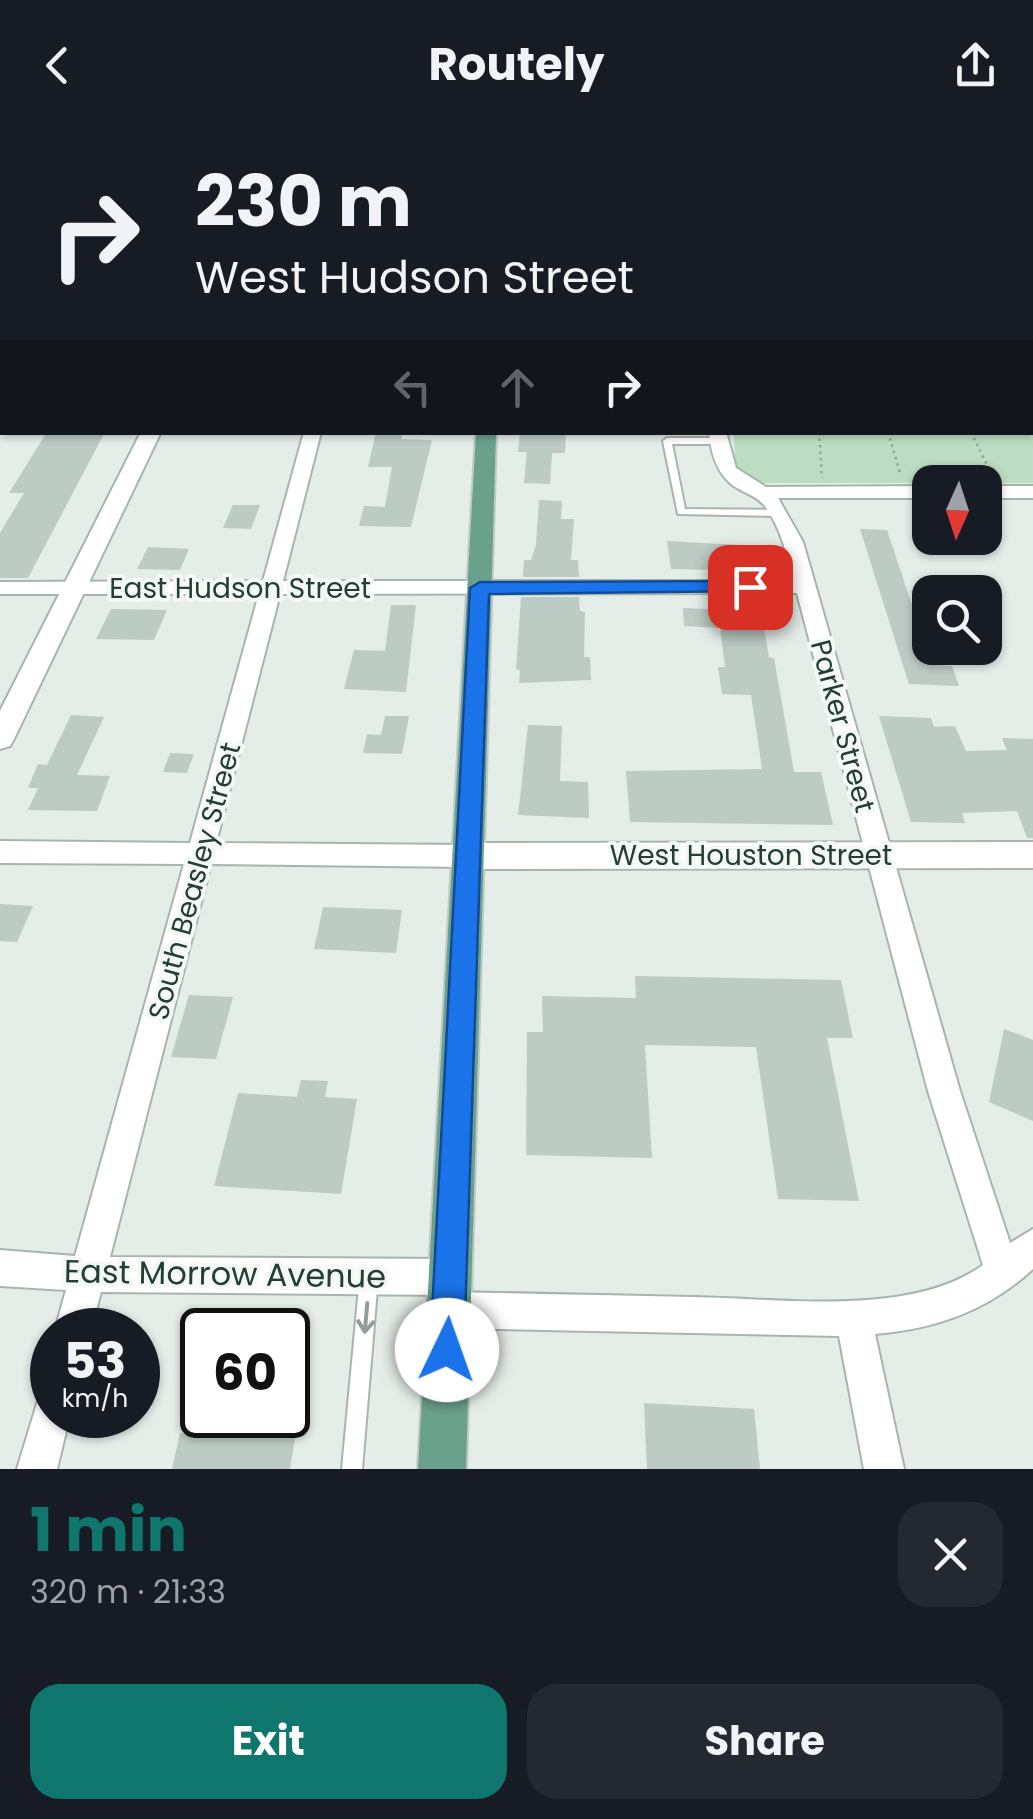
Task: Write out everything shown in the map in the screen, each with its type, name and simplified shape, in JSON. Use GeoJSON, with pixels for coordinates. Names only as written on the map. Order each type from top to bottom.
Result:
{"type":"FeatureCollection","features":[{"type":"Feature","properties":{"kind":"main road"},"geometry":{"type":"LineString","coordinates":[[442,1469],[486,435]]}},
{"type":"Feature","properties":{"kind":"street"},"geometry":{"type":"LineString","coordinates":[[0,739],[150,435]]}},
{"type":"Feature","properties":{"kind":"street","name":"South Beasley Street"},"geometry":{"type":"LineString","coordinates":[[79,1308],[313,435]]}},
{"type":"Feature","properties":{"kind":"street","name":"Parker Street"},"geometry":{"type":"LineString","coordinates":[[717,437],[719,457],[728,470],[770,503],[792,542],[944,1091],[1003,1274]]}},
{"type":"Feature","properties":{"kind":"street"},"geometry":{"type":"LineString","coordinates":[[1002,488],[1033,492]]}},
{"type":"Feature","properties":{"kind":"street"},"geometry":{"type":"LineString","coordinates":[[770,503],[912,493]]}},
{"type":"Feature","properties":{"kind":"street","name":"East Hudson Street"},"geometry":{"type":"LineString","coordinates":[[0,588],[806,588]]}},
{"type":"Feature","properties":{"kind":"street"},"geometry":{"type":"LineString","coordinates":[[0,852],[469,856]]}},
{"type":"Feature","properties":{"kind":"street","name":"West Houston Street"},"geometry":{"type":"LineString","coordinates":[[469,856],[1033,856]]}},
{"type":"Feature","properties":{"kind":"street","name":"East Morrow Avenue"},"geometry":{"type":"LineString","coordinates":[[0,1268],[88,1274],[370,1276],[449,1293],[854,1318],[935,1310],[972,1296],[1033,1246]]}},
{"type":"Feature","properties":{"kind":"street"},"geometry":{"type":"LineString","coordinates":[[854,1318],[884,1469]]}},
{"type":"Feature","properties":{"kind":"street"},"geometry":{"type":"LineString","coordinates":[[37,1469],[45,1438]]}},
{"type":"Feature","properties":{"kind":"lane"},"geometry":{"type":"LineString","coordinates":[[717,437],[667,441],[681,512],[770,503]]}},
{"type":"Feature","properties":{"kind":"lane"},"geometry":{"type":"LineString","coordinates":[[352,1469],[370,1276]]}},
{"type":"Feature","properties":{"kind":"path"},"geometry":{"type":"LineString","coordinates":[[819,435],[822,481]]}},
{"type":"Feature","properties":{"kind":"path"},"geometry":{"type":"LineString","coordinates":[[889,435],[903,482]]}},
{"type":"Feature","properties":{"kind":"path"},"geometry":{"type":"LineString","coordinates":[[971,435],[982,465]]}},
{"type":"Feature","properties":{"kind":"green space"},"geometry":{"type":"Polygon","coordinates":[[[734,435],[1033,435],[1033,483],[1002,483],[1002,465],[912,465],[912,483],[765,483],[749,478],[735,465],[734,435]]]}},
{"type":"Feature","properties":{"kind":"building"},"geometry":{"type":"Polygon","coordinates":[[[45,435],[103,435],[28,578],[0,578],[0,533],[24,493],[9,493],[45,435]]]}},
{"type":"Feature","properties":{"kind":"building"},"geometry":{"type":"Polygon","coordinates":[[[375,435],[432,440],[411,527],[359,526],[364,506],[385,507],[392,467],[368,467],[375,435]]]}},
{"type":"Feature","properties":{"kind":"building"},"geometry":{"type":"Polygon","coordinates":[[[520,435],[566,435],[565,453],[552,453],[550,484],[524,483],[527,452],[518,452],[520,435]]]}},
{"type":"Feature","properties":{"kind":"building"},"geometry":{"type":"Polygon","coordinates":[[[539,500],[562,501],[561,519],[574,519],[571,560],[578,560],[579,577],[523,577],[524,560],[531,560],[536,545],[539,500]]]}},
{"type":"Feature","properties":{"kind":"building"},"geometry":{"type":"Polygon","coordinates":[[[233,505],[260,505],[251,529],[223,528],[233,505]]]}},
{"type":"Feature","properties":{"kind":"building"},"geometry":{"type":"Polygon","coordinates":[[[860,529],[887,530],[912,605],[912,665],[952,666],[959,686],[909,684],[860,529]]]}},
{"type":"Feature","properties":{"kind":"building"},"geometry":{"type":"Polygon","coordinates":[[[667,541],[758,546],[763,566],[671,569],[667,541]]]}},
{"type":"Feature","properties":{"kind":"building"},"geometry":{"type":"Polygon","coordinates":[[[148,547],[189,549],[180,570],[137,569],[148,547]]]}},
{"type":"Feature","properties":{"kind":"building"},"geometry":{"type":"Polygon","coordinates":[[[521,597],[579,597],[580,611],[585,612],[584,657],[590,657],[591,680],[519,683],[520,670],[516,669],[521,597]]]}},
{"type":"Feature","properties":{"kind":"building"},"geometry":{"type":"Polygon","coordinates":[[[391,605],[416,605],[406,692],[344,689],[354,650],[385,651],[391,605]]]}},
{"type":"Feature","properties":{"kind":"building"},"geometry":{"type":"Polygon","coordinates":[[[683,608],[761,611],[769,657],[774,658],[794,772],[821,772],[833,825],[630,822],[626,771],[762,769],[751,695],[722,694],[718,667],[725,667],[720,628],[684,626],[683,608]]]}},
{"type":"Feature","properties":{"kind":"building"},"geometry":{"type":"Polygon","coordinates":[[[111,609],[167,610],[154,640],[96,639],[111,609]]]}},
{"type":"Feature","properties":{"kind":"building"},"geometry":{"type":"Polygon","coordinates":[[[71,715],[104,717],[77,775],[110,776],[97,811],[28,810],[38,788],[28,788],[38,764],[47,765],[71,715]]]}},
{"type":"Feature","properties":{"kind":"building"},"geometry":{"type":"Polygon","coordinates":[[[385,716],[409,716],[402,754],[363,753],[367,734],[381,735],[385,716]]]}},
{"type":"Feature","properties":{"kind":"building"},"geometry":{"type":"Polygon","coordinates":[[[879,716],[931,718],[934,727],[955,726],[966,751],[1007,750],[1002,738],[1033,739],[1033,838],[1027,838],[1017,811],[962,813],[965,823],[911,822],[879,716]]]}},
{"type":"Feature","properties":{"kind":"building"},"geometry":{"type":"Polygon","coordinates":[[[528,725],[562,726],[560,781],[588,782],[589,818],[518,815],[528,725]]]}},
{"type":"Feature","properties":{"kind":"building"},"geometry":{"type":"Polygon","coordinates":[[[170,753],[194,754],[187,773],[163,772],[170,753]]]}},
{"type":"Feature","properties":{"kind":"building"},"geometry":{"type":"Polygon","coordinates":[[[0,904],[33,906],[17,942],[0,941],[0,904]]]}},
{"type":"Feature","properties":{"kind":"building"},"geometry":{"type":"Polygon","coordinates":[[[323,907],[402,910],[396,953],[314,949],[323,907]]]}},
{"type":"Feature","properties":{"kind":"building"},"geometry":{"type":"Polygon","coordinates":[[[635,976],[841,980],[853,1038],[827,1038],[859,1201],[778,1199],[756,1047],[645,1045],[652,1158],[526,1155],[527,1032],[543,1032],[542,996],[636,998],[635,976]]]}},
{"type":"Feature","properties":{"kind":"building"},"geometry":{"type":"Polygon","coordinates":[[[189,995],[233,997],[216,1059],[171,1057],[189,995]]]}},
{"type":"Feature","properties":{"kind":"building"},"geometry":{"type":"Polygon","coordinates":[[[1004,1029],[1033,1040],[1033,1121],[989,1102],[1004,1029]]]}},
{"type":"Feature","properties":{"kind":"building"},"geometry":{"type":"Polygon","coordinates":[[[301,1080],[328,1081],[325,1097],[357,1099],[341,1194],[214,1186],[238,1093],[297,1097],[301,1080]]]}},
{"type":"Feature","properties":{"kind":"building"},"geometry":{"type":"Polygon","coordinates":[[[644,1403],[754,1409],[760,1469],[647,1469],[644,1403]]]}},
{"type":"Feature","properties":{"kind":"building"},"geometry":{"type":"Polygon","coordinates":[[[180,1433],[180,1438],[295,1438],[290,1469],[172,1469],[180,1433]]]}},
{"type":"Feature","properties":{"kind":"route"},"geometry":{"type":"LineString","coordinates":[[447,1350],[480,588],[750,587]]}}]}
